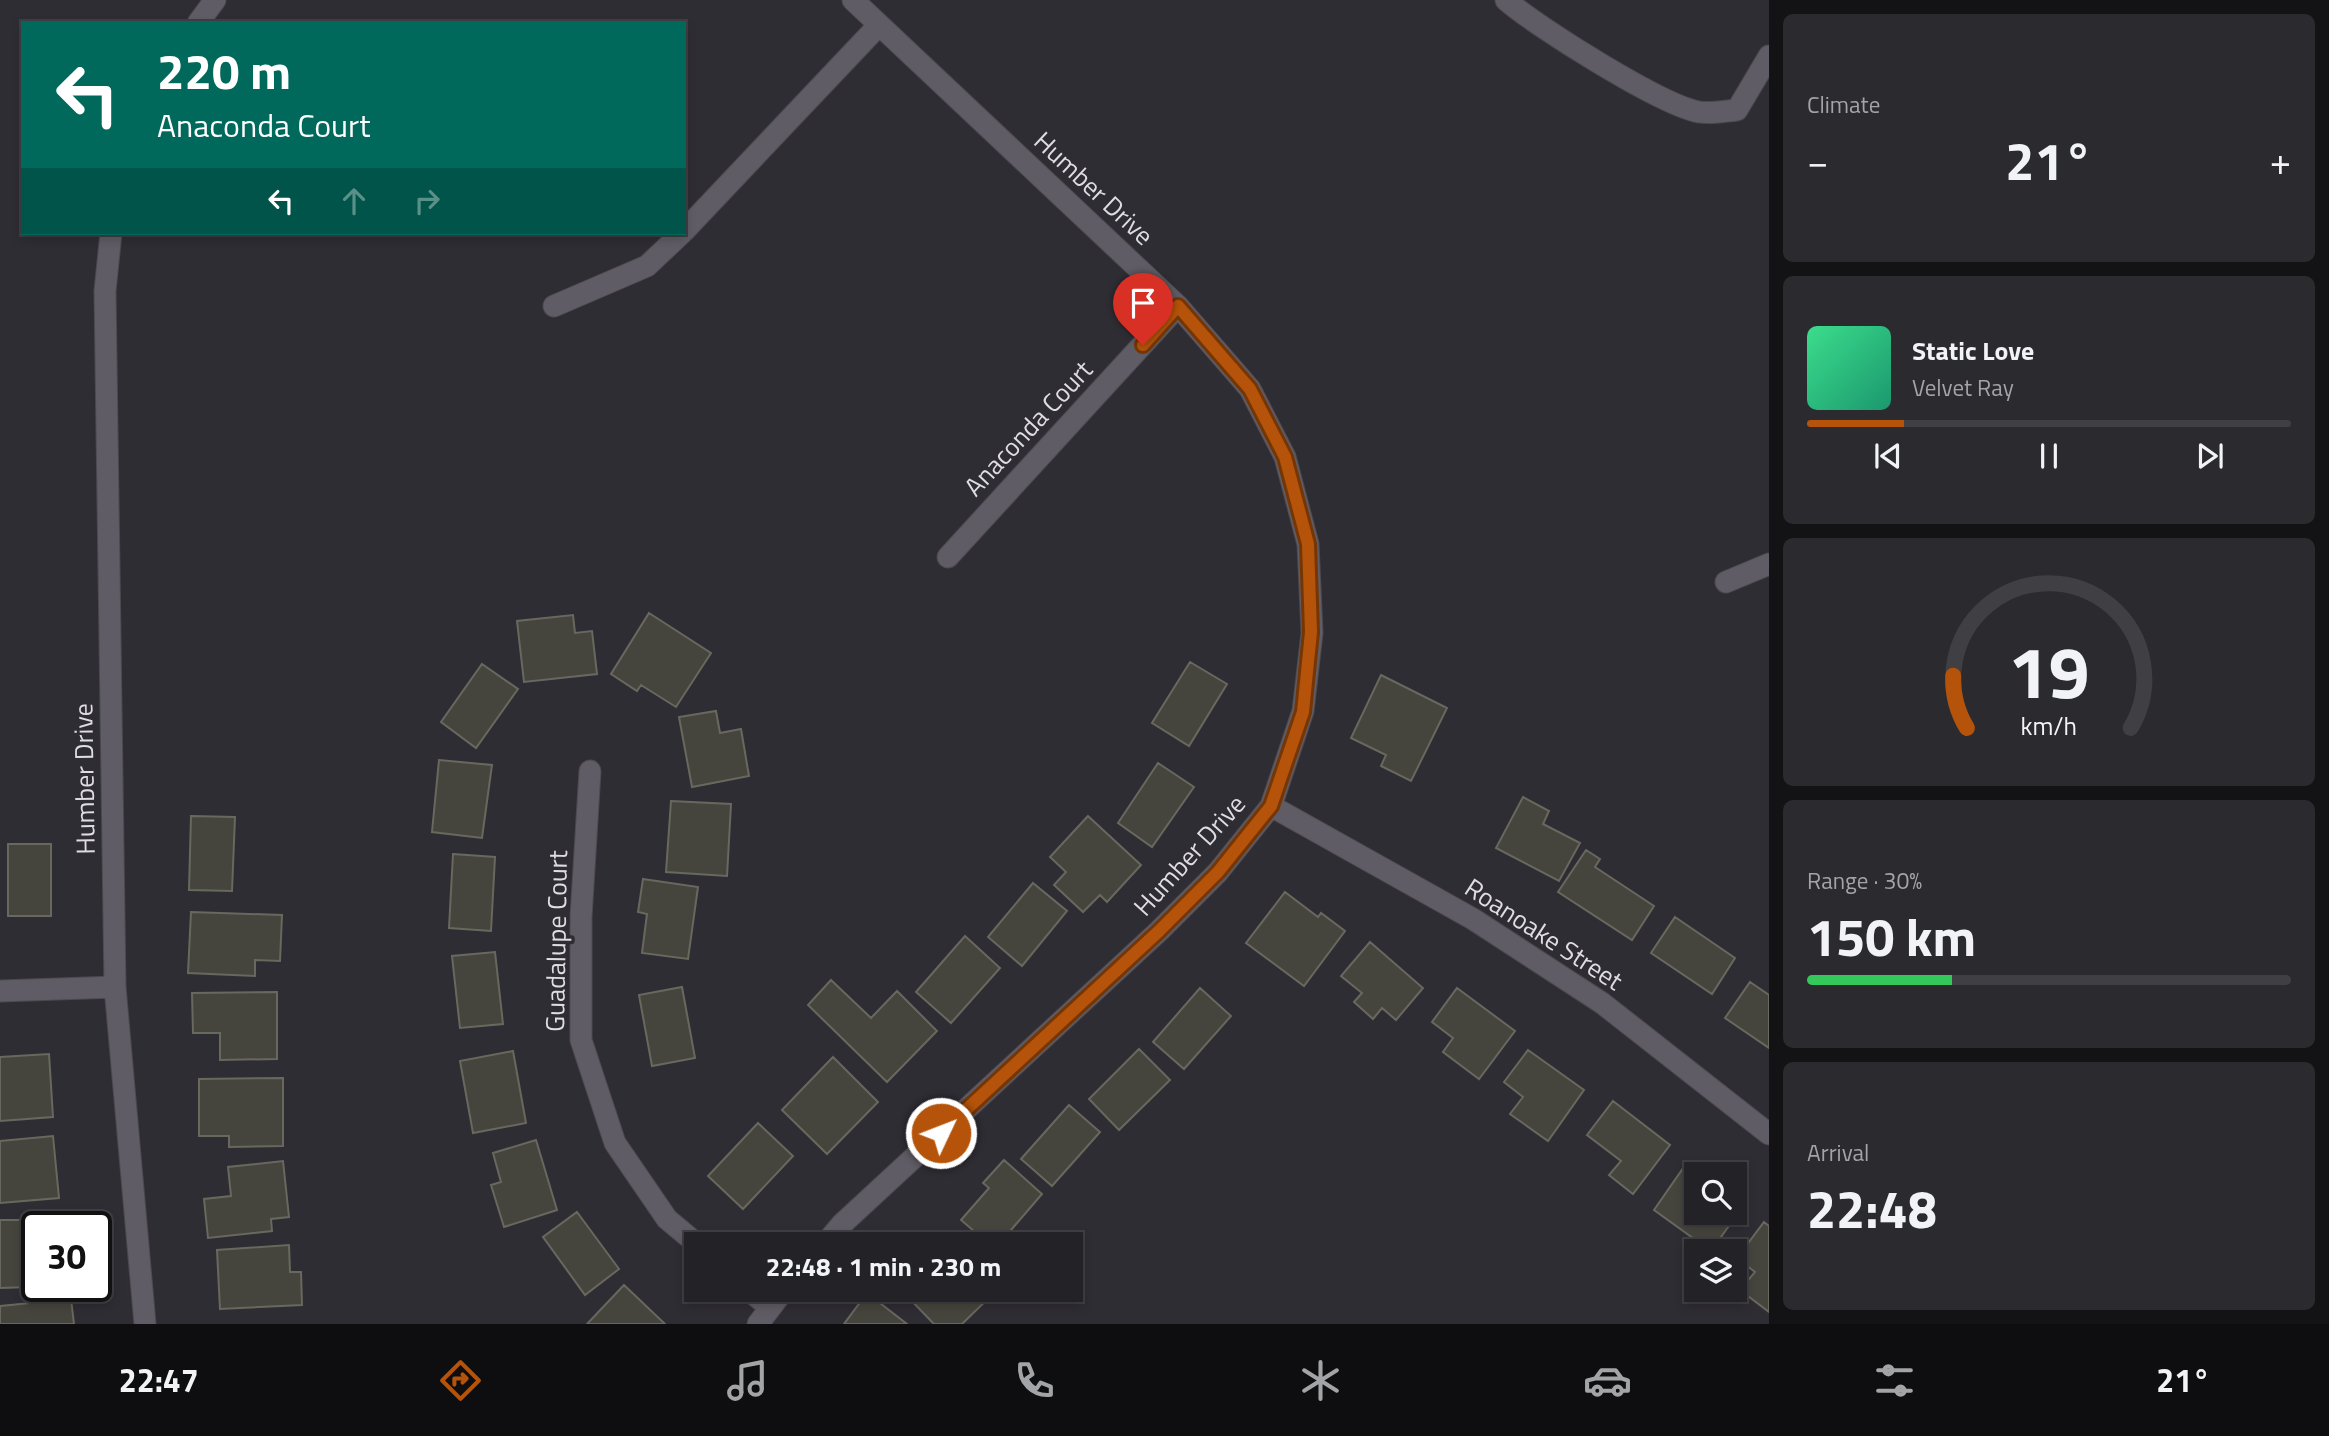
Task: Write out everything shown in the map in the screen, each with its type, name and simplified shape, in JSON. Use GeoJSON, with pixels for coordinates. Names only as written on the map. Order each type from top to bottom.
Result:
{"type":"FeatureCollection","features":[{"type":"Feature","properties":{"kind":"street"},"geometry":{"type":"LineString","coordinates":[[199,21],[215,0]]}},
{"type":"Feature","properties":{"kind":"street","name":"Humber Drive"},"geometry":{"type":"LineString","coordinates":[[835,1232],[1159,931],[1218,872],[1271,806],[1303,712],[1311,632],[1308,544],[1285,457],[1250,389],[1178,306],[853,0]]}},
{"type":"Feature","properties":{"kind":"street"},"geometry":{"type":"LineString","coordinates":[[1506,0],[1519,12],[1664,99],[1699,112],[1737,110],[1769,56]]}},
{"type":"Feature","properties":{"kind":"street"},"geometry":{"type":"LineString","coordinates":[[686,229],[879,25]]}},
{"type":"Feature","properties":{"kind":"street","name":"Humber Drive"},"geometry":{"type":"LineString","coordinates":[[111,235],[105,291],[116,987],[145,1324]]}},
{"type":"Feature","properties":{"kind":"street"},"geometry":{"type":"LineString","coordinates":[[554,306],[647,266],[680,235]]}},
{"type":"Feature","properties":{"kind":"street","name":"Anaconda Court"},"geometry":{"type":"LineString","coordinates":[[948,557],[1178,306]]}},
{"type":"Feature","properties":{"kind":"street"},"geometry":{"type":"LineString","coordinates":[[1726,582],[1769,564]]}},
{"type":"Feature","properties":{"kind":"street","name":"Guadalupe Court"},"geometry":{"type":"LineString","coordinates":[[590,771],[581,917],[581,1040],[615,1143],[667,1219],[684,1233]]}},
{"type":"Feature","properties":{"kind":"street","name":"Roanoake Street"},"geometry":{"type":"LineString","coordinates":[[1271,806],[1473,919],[1602,1003],[1769,1134]]}},
{"type":"Feature","properties":{"kind":"street"},"geometry":{"type":"LineString","coordinates":[[0,991],[116,987]]}},
{"type":"Feature","properties":{"kind":"building"},"geometry":{"type":"Polygon","coordinates":[[[649,613],[711,653],[676,707],[641,685],[637,691],[611,674],[649,613]]]}},
{"type":"Feature","properties":{"kind":"building"},"geometry":{"type":"Polygon","coordinates":[[[573,615],[575,633],[592,631],[597,674],[524,682],[517,621],[573,615]]]}},
{"type":"Feature","properties":{"kind":"building"},"geometry":{"type":"Polygon","coordinates":[[[1190,662],[1227,684],[1189,746],[1152,723],[1190,662]]]}},
{"type":"Feature","properties":{"kind":"building"},"geometry":{"type":"Polygon","coordinates":[[[482,664],[518,689],[476,748],[441,722],[482,664]]]}},
{"type":"Feature","properties":{"kind":"building"},"geometry":{"type":"Polygon","coordinates":[[[1381,675],[1447,708],[1411,781],[1381,766],[1386,755],[1351,738],[1381,675]]]}},
{"type":"Feature","properties":{"kind":"building"},"geometry":{"type":"Polygon","coordinates":[[[716,711],[720,733],[741,729],[749,776],[692,787],[679,717],[716,711]]]}},
{"type":"Feature","properties":{"kind":"building"},"geometry":{"type":"Polygon","coordinates":[[[439,760],[492,765],[482,838],[432,832],[439,760]]]}},
{"type":"Feature","properties":{"kind":"building"},"geometry":{"type":"Polygon","coordinates":[[[1158,763],[1194,787],[1152,847],[1118,823],[1158,763]]]}},
{"type":"Feature","properties":{"kind":"building"},"geometry":{"type":"Polygon","coordinates":[[[1523,797],[1549,811],[1543,824],[1580,843],[1559,881],[1496,848],[1523,797]]]}},
{"type":"Feature","properties":{"kind":"building"},"geometry":{"type":"Polygon","coordinates":[[[671,801],[731,804],[727,876],[666,872],[671,801]]]}},
{"type":"Feature","properties":{"kind":"building"},"geometry":{"type":"Polygon","coordinates":[[[191,816],[235,817],[232,891],[189,890],[191,816]]]}},
{"type":"Feature","properties":{"kind":"building"},"geometry":{"type":"Polygon","coordinates":[[[1088,816],[1141,865],[1107,902],[1100,895],[1083,912],[1054,885],[1066,872],[1050,857],[1088,816]]]}},
{"type":"Feature","properties":{"kind":"building"},"geometry":{"type":"Polygon","coordinates":[[[8,844],[51,844],[51,916],[8,916],[8,844]]]}},
{"type":"Feature","properties":{"kind":"building"},"geometry":{"type":"Polygon","coordinates":[[[1586,850],[1600,859],[1595,867],[1654,906],[1632,940],[1558,892],[1586,850]]]}},
{"type":"Feature","properties":{"kind":"building"},"geometry":{"type":"Polygon","coordinates":[[[453,854],[495,857],[491,931],[449,928],[453,854]]]}},
{"type":"Feature","properties":{"kind":"building"},"geometry":{"type":"Polygon","coordinates":[[[643,879],[698,887],[688,959],[642,953],[647,914],[638,912],[643,879]]]}},
{"type":"Feature","properties":{"kind":"building"},"geometry":{"type":"Polygon","coordinates":[[[1033,883],[1067,911],[1022,966],[988,937],[1033,883]]]}},
{"type":"Feature","properties":{"kind":"building"},"geometry":{"type":"Polygon","coordinates":[[[1285,892],[1318,917],[1321,913],[1345,931],[1304,986],[1246,943],[1285,892]]]}},
{"type":"Feature","properties":{"kind":"building"},"geometry":{"type":"Polygon","coordinates":[[[191,912],[282,915],[280,961],[255,960],[255,976],[188,973],[191,912]]]}},
{"type":"Feature","properties":{"kind":"building"},"geometry":{"type":"Polygon","coordinates":[[[1675,917],[1735,958],[1712,994],[1651,953],[1675,917]]]}},
{"type":"Feature","properties":{"kind":"building"},"geometry":{"type":"Polygon","coordinates":[[[965,936],[1000,968],[951,1023],[916,992],[965,936]]]}},
{"type":"Feature","properties":{"kind":"building"},"geometry":{"type":"Polygon","coordinates":[[[1370,942],[1423,988],[1396,1020],[1382,1008],[1373,1019],[1354,1002],[1362,993],[1341,976],[1370,942]]]}},
{"type":"Feature","properties":{"kind":"building"},"geometry":{"type":"Polygon","coordinates":[[[495,952],[503,1024],[460,1028],[452,956],[495,952]]]}},
{"type":"Feature","properties":{"kind":"building"},"geometry":{"type":"Polygon","coordinates":[[[831,980],[871,1018],[897,991],[937,1031],[887,1082],[808,1005],[831,980]]]}},
{"type":"Feature","properties":{"kind":"building"},"geometry":{"type":"Polygon","coordinates":[[[1750,982],[1769,995],[1769,1048],[1725,1018],[1750,982]]]}},
{"type":"Feature","properties":{"kind":"building"},"geometry":{"type":"Polygon","coordinates":[[[682,987],[695,1058],[652,1066],[639,995],[682,987]]]}},
{"type":"Feature","properties":{"kind":"building"},"geometry":{"type":"Polygon","coordinates":[[[1200,988],[1231,1016],[1184,1069],[1153,1042],[1200,988]]]}},
{"type":"Feature","properties":{"kind":"building"},"geometry":{"type":"Polygon","coordinates":[[[1457,988],[1515,1031],[1479,1079],[1443,1052],[1453,1038],[1432,1022],[1457,988]]]}},
{"type":"Feature","properties":{"kind":"building"},"geometry":{"type":"Polygon","coordinates":[[[277,992],[277,1059],[220,1060],[220,1033],[193,1033],[192,993],[277,992]]]}},
{"type":"Feature","properties":{"kind":"building"},"geometry":{"type":"Polygon","coordinates":[[[1139,1049],[1170,1080],[1119,1130],[1089,1099],[1139,1049]]]}},
{"type":"Feature","properties":{"kind":"building"},"geometry":{"type":"Polygon","coordinates":[[[1528,1050],[1584,1090],[1548,1141],[1510,1114],[1523,1097],[1504,1082],[1528,1050]]]}},
{"type":"Feature","properties":{"kind":"building"},"geometry":{"type":"Polygon","coordinates":[[[513,1051],[526,1123],[473,1133],[460,1061],[513,1051]]]}},
{"type":"Feature","properties":{"kind":"building"},"geometry":{"type":"Polygon","coordinates":[[[49,1054],[53,1117],[0,1121],[0,1057],[49,1054]]]}},
{"type":"Feature","properties":{"kind":"building"},"geometry":{"type":"Polygon","coordinates":[[[833,1057],[878,1102],[827,1154],[782,1110],[833,1057]]]}},
{"type":"Feature","properties":{"kind":"building"},"geometry":{"type":"Polygon","coordinates":[[[283,1078],[283,1146],[229,1147],[229,1136],[199,1136],[199,1079],[283,1078]]]}},
{"type":"Feature","properties":{"kind":"building"},"geometry":{"type":"Polygon","coordinates":[[[1613,1101],[1670,1145],[1633,1194],[1609,1175],[1621,1161],[1587,1135],[1613,1101]]]}},
{"type":"Feature","properties":{"kind":"building"},"geometry":{"type":"Polygon","coordinates":[[[1069,1105],[1100,1132],[1052,1186],[1021,1159],[1069,1105]]]}},
{"type":"Feature","properties":{"kind":"building"},"geometry":{"type":"Polygon","coordinates":[[[758,1123],[793,1156],[743,1209],[708,1176],[758,1123]]]}},
{"type":"Feature","properties":{"kind":"building"},"geometry":{"type":"Polygon","coordinates":[[[53,1136],[59,1198],[0,1203],[0,1141],[53,1136]]]}},
{"type":"Feature","properties":{"kind":"building"},"geometry":{"type":"Polygon","coordinates":[[[536,1140],[557,1210],[504,1227],[491,1185],[501,1182],[493,1153],[536,1140]]]}},
{"type":"Feature","properties":{"kind":"building"},"geometry":{"type":"Polygon","coordinates":[[[1004,1160],[1042,1194],[1009,1232],[975,1232],[961,1220],[989,1188],[983,1183],[1004,1160]]]}},
{"type":"Feature","properties":{"kind":"building"},"geometry":{"type":"Polygon","coordinates":[[[283,1161],[289,1217],[271,1219],[272,1231],[208,1238],[204,1199],[231,1196],[228,1167],[283,1161]]]}},
{"type":"Feature","properties":{"kind":"building"},"geometry":{"type":"Polygon","coordinates":[[[1684,1167],[1684,1225],[1730,1225],[1720,1239],[1694,1239],[1654,1210],[1684,1167]]]}},
{"type":"Feature","properties":{"kind":"building"},"geometry":{"type":"Polygon","coordinates":[[[577,1212],[619,1269],[585,1295],[543,1237],[577,1212]]]}},
{"type":"Feature","properties":{"kind":"building"},"geometry":{"type":"Polygon","coordinates":[[[0,1220],[21,1220],[21,1287],[0,1288],[0,1220]]]}},
{"type":"Feature","properties":{"kind":"building"},"geometry":{"type":"Polygon","coordinates":[[[1764,1222],[1769,1226],[1769,1312],[1747,1295],[1747,1282],[1755,1272],[1747,1266],[1747,1245],[1764,1222]]]}},
{"type":"Feature","properties":{"kind":"building"},"geometry":{"type":"Polygon","coordinates":[[[289,1245],[290,1272],[301,1272],[302,1305],[220,1309],[217,1250],[289,1245]]]}},
{"type":"Feature","properties":{"kind":"building"},"geometry":{"type":"Polygon","coordinates":[[[624,1285],[665,1324],[587,1324],[624,1285]]]}},
{"type":"Feature","properties":{"kind":"building"},"geometry":{"type":"Polygon","coordinates":[[[71,1302],[74,1324],[0,1324],[0,1306],[71,1302]]]}},
{"type":"Feature","properties":{"kind":"building"},"geometry":{"type":"Polygon","coordinates":[[[860,1302],[879,1302],[907,1324],[844,1324],[860,1302]]]}},
{"type":"Feature","properties":{"kind":"building"},"geometry":{"type":"Polygon","coordinates":[[[913,1302],[985,1302],[962,1324],[934,1324],[913,1302]]]}},
{"type":"Feature","properties":{"kind":"route"},"geometry":{"type":"LineString","coordinates":[[941,1133],[1159,931],[1218,872],[1271,806],[1303,712],[1311,632],[1308,544],[1285,457],[1250,389],[1178,306],[1143,345]]}}]}
